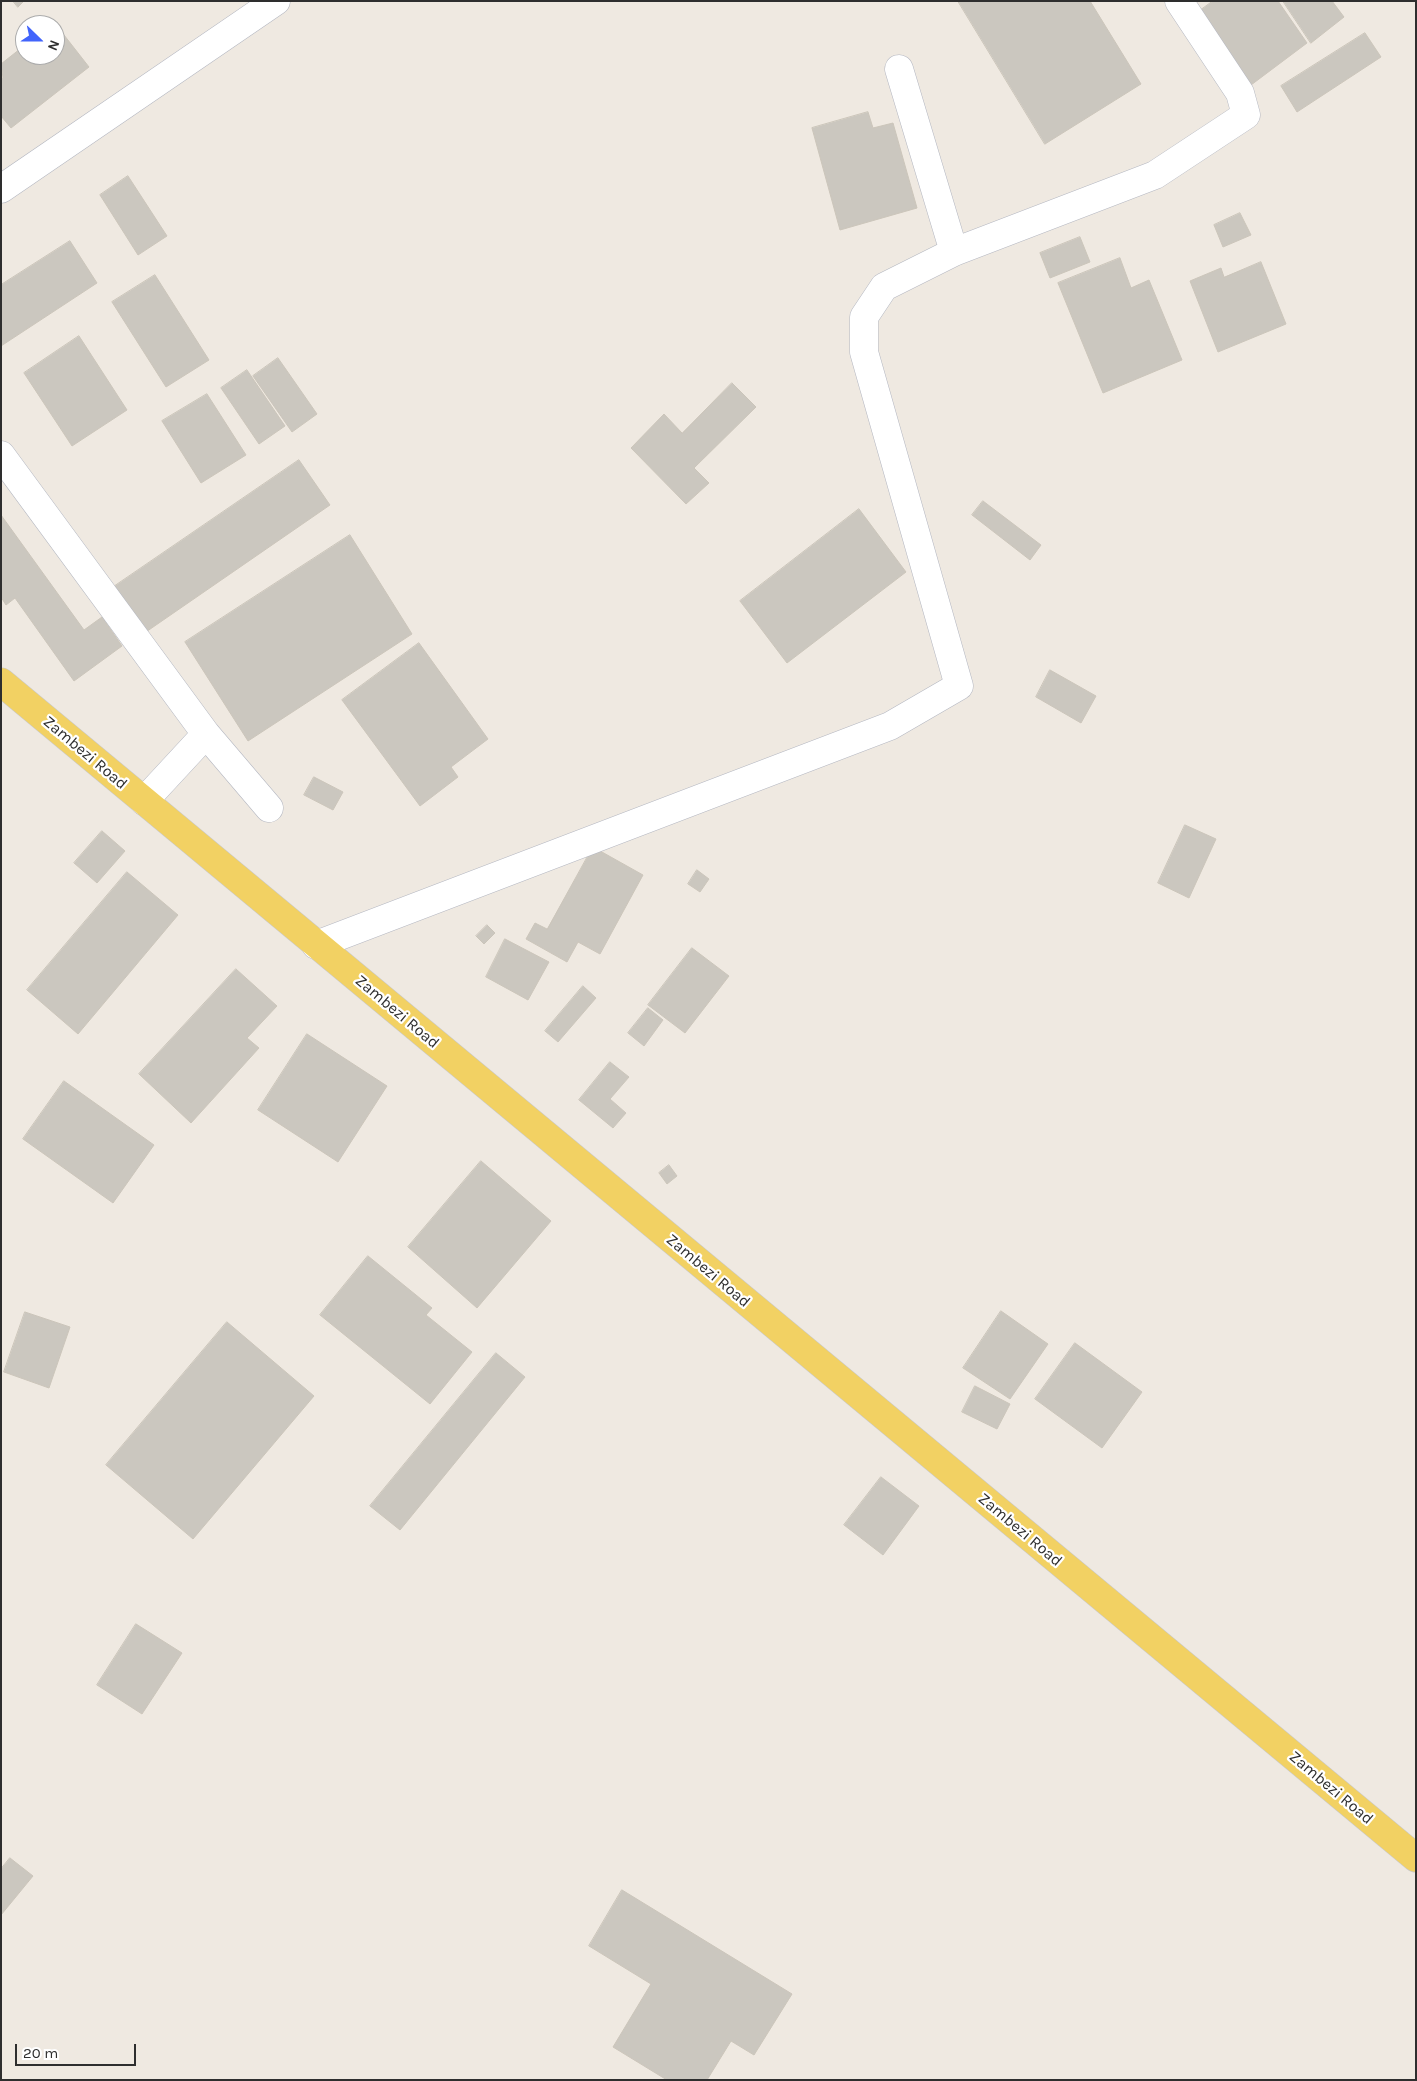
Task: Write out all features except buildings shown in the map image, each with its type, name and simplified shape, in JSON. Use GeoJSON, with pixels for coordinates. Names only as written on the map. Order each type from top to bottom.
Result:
{"type":"FeatureCollection","features":[{"type":"Feature","properties":{"kind":"main road","name":"Zambezi Road"},"geometry":{"type":"LineString","coordinates":[[1,682],[1416,1858]]}},
{"type":"Feature","properties":{"kind":"street"},"geometry":{"type":"LineString","coordinates":[[1,189],[276,1]]}},
{"type":"Feature","properties":{"kind":"street"},"geometry":{"type":"LineString","coordinates":[[316,945],[890,726],[959,686],[864,352],[864,317],[884,287],[954,252],[1155,174],[1246,115],[1240,93],[1179,1]]}},
{"type":"Feature","properties":{"kind":"street"},"geometry":{"type":"LineString","coordinates":[[900,69],[954,252]]}},
{"type":"Feature","properties":{"kind":"street"},"geometry":{"type":"LineString","coordinates":[[1,456],[206,734],[268,808]]}},
{"type":"Feature","properties":{"kind":"street"},"geometry":{"type":"LineString","coordinates":[[144,801],[206,734]]}}]}
